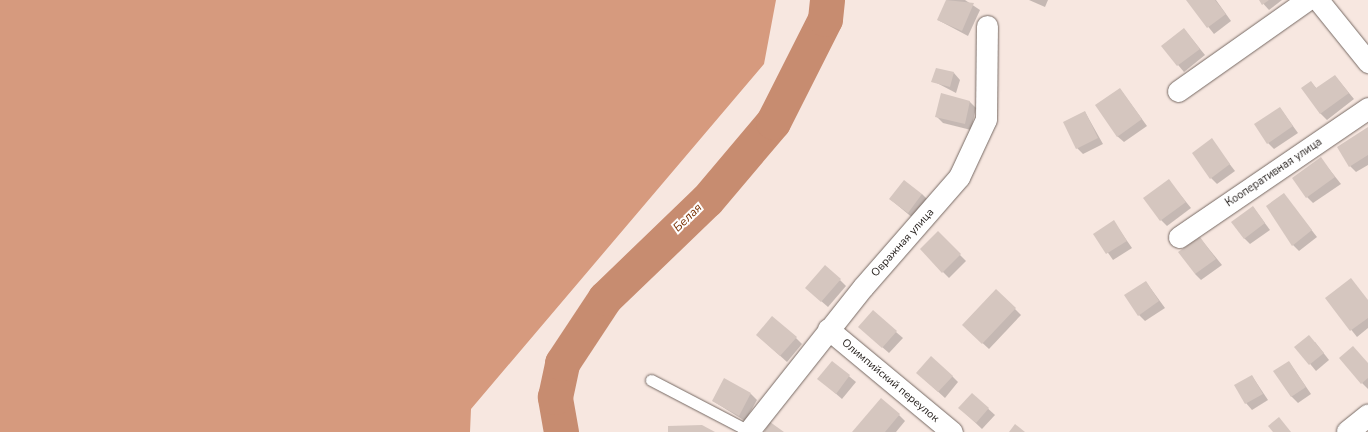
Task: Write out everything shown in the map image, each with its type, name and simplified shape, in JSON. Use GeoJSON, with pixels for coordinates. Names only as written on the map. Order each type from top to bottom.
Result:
{"type":"FeatureCollection","features":[{"type":"Feature","properties":{"kind":"street"},"geometry":{"type":"LineString","coordinates":[[1178,91],[1307,0]]}},
{"type":"Feature","properties":{"kind":"street"},"geometry":{"type":"LineString","coordinates":[[1318,0],[1368,62]]}},
{"type":"Feature","properties":{"kind":"street","name":"Овражная улица"},"geometry":{"type":"LineString","coordinates":[[749,431],[828,329],[959,177],[976,148],[986,119],[987,26]]}},
{"type":"Feature","properties":{"kind":"street","name":"Кооперативная улица"},"geometry":{"type":"LineString","coordinates":[[1179,237],[1368,108]]}},
{"type":"Feature","properties":{"kind":"street","name":"Олимпийский переулок"},"geometry":{"type":"LineString","coordinates":[[828,329],[952,432]]}},
{"type":"Feature","properties":{"kind":"street"},"geometry":{"type":"LineString","coordinates":[[1348,432],[1368,416]]}},
{"type":"Feature","properties":{"kind":"lane"},"geometry":{"type":"LineString","coordinates":[[651,380],[749,431]]}},
{"type":"Feature","properties":{"kind":"shaded area"},"geometry":{"type":"Polygon","coordinates":[[[0,0],[776,0],[764,64],[471,409],[470,432],[0,432],[0,0]]]}},
{"type":"Feature","properties":{"kind":"building"},"geometry":{"type":"Polygon","coordinates":[[[946,0],[974,3],[962,31],[937,20],[946,0]]]}},
{"type":"Feature","properties":{"kind":"building"},"geometry":{"type":"Polygon","coordinates":[[[1186,0],[1215,0],[1226,14],[1207,28],[1186,0]]]}},
{"type":"Feature","properties":{"kind":"building"},"geometry":{"type":"Polygon","coordinates":[[[1259,0],[1269,0],[1262,5],[1259,0]]]}},
{"type":"Feature","properties":{"kind":"building"},"geometry":{"type":"Polygon","coordinates":[[[1184,28],[1200,49],[1177,66],[1161,46],[1184,28]]]}},
{"type":"Feature","properties":{"kind":"building"},"geometry":{"type":"Polygon","coordinates":[[[936,68],[954,72],[950,87],[931,82],[936,68]]]}},
{"type":"Feature","properties":{"kind":"building"},"geometry":{"type":"Polygon","coordinates":[[[1335,75],[1349,93],[1320,114],[1301,88],[1311,81],[1316,88],[1335,75]]]}},
{"type":"Feature","properties":{"kind":"building"},"geometry":{"type":"Polygon","coordinates":[[[1120,88],[1142,119],[1117,137],[1095,105],[1120,88]]]}},
{"type":"Feature","properties":{"kind":"building"},"geometry":{"type":"Polygon","coordinates":[[[941,93],[970,101],[965,124],[935,117],[941,93]]]}},
{"type":"Feature","properties":{"kind":"building"},"geometry":{"type":"Polygon","coordinates":[[[1280,107],[1293,126],[1267,144],[1254,124],[1280,107]]]}},
{"type":"Feature","properties":{"kind":"building"},"geometry":{"type":"Polygon","coordinates":[[[1085,111],[1098,138],[1076,149],[1063,122],[1085,111]]]}},
{"type":"Feature","properties":{"kind":"building"},"geometry":{"type":"Polygon","coordinates":[[[1368,127],[1368,155],[1349,167],[1337,147],[1368,127]]]}},
{"type":"Feature","properties":{"kind":"building"},"geometry":{"type":"Polygon","coordinates":[[[1212,138],[1230,164],[1210,179],[1192,153],[1212,138]]]}},
{"type":"Feature","properties":{"kind":"building"},"geometry":{"type":"Polygon","coordinates":[[[1321,157],[1335,177],[1306,198],[1292,178],[1321,157]]]}},
{"type":"Feature","properties":{"kind":"building"},"geometry":{"type":"Polygon","coordinates":[[[1169,179],[1186,202],[1160,221],[1143,198],[1169,179]]]}},
{"type":"Feature","properties":{"kind":"building"},"geometry":{"type":"Polygon","coordinates":[[[904,180],[922,194],[908,213],[889,199],[904,180]]]}},
{"type":"Feature","properties":{"kind":"building"},"geometry":{"type":"Polygon","coordinates":[[[1284,193],[1312,230],[1292,246],[1266,206],[1284,193]]]}},
{"type":"Feature","properties":{"kind":"building"},"geometry":{"type":"Polygon","coordinates":[[[1253,206],[1265,223],[1244,239],[1231,222],[1253,206]]]}},
{"type":"Feature","properties":{"kind":"building"},"geometry":{"type":"Polygon","coordinates":[[[1114,220],[1127,241],[1106,254],[1093,234],[1114,220]]]}},
{"type":"Feature","properties":{"kind":"building"},"geometry":{"type":"Polygon","coordinates":[[[938,231],[961,254],[942,273],[920,249],[938,231]]]}},
{"type":"Feature","properties":{"kind":"building"},"geometry":{"type":"Polygon","coordinates":[[[1200,237],[1216,259],[1195,274],[1178,252],[1200,237]]]}},
{"type":"Feature","properties":{"kind":"building"},"geometry":{"type":"Polygon","coordinates":[[[825,265],[841,279],[821,302],[805,288],[825,265]]]}},
{"type":"Feature","properties":{"kind":"building"},"geometry":{"type":"Polygon","coordinates":[[[1351,278],[1368,300],[1368,318],[1350,331],[1325,298],[1351,278]]]}},
{"type":"Feature","properties":{"kind":"building"},"geometry":{"type":"Polygon","coordinates":[[[1146,281],[1159,301],[1138,316],[1124,295],[1146,281]]]}},
{"type":"Feature","properties":{"kind":"building"},"geometry":{"type":"Polygon","coordinates":[[[996,289],[1016,308],[982,344],[962,325],[996,289]]]}},
{"type":"Feature","properties":{"kind":"building"},"geometry":{"type":"Polygon","coordinates":[[[873,310],[897,331],[882,348],[858,327],[873,310]]]}},
{"type":"Feature","properties":{"kind":"building"},"geometry":{"type":"Polygon","coordinates":[[[772,316],[797,337],[780,356],[756,335],[772,316]]]}},
{"type":"Feature","properties":{"kind":"building"},"geometry":{"type":"Polygon","coordinates":[[[1309,335],[1324,353],[1309,365],[1294,347],[1309,335]]]}},
{"type":"Feature","properties":{"kind":"building"},"geometry":{"type":"Polygon","coordinates":[[[1353,346],[1368,363],[1368,378],[1361,384],[1339,358],[1353,346]]]}},
{"type":"Feature","properties":{"kind":"building"},"geometry":{"type":"Polygon","coordinates":[[[931,356],[953,376],[938,392],[916,373],[931,356]]]}},
{"type":"Feature","properties":{"kind":"building"},"geometry":{"type":"Polygon","coordinates":[[[832,361],[850,375],[836,394],[817,379],[832,361]]]}},
{"type":"Feature","properties":{"kind":"building"},"geometry":{"type":"Polygon","coordinates":[[[1289,361],[1306,387],[1291,397],[1273,371],[1289,361]]]}},
{"type":"Feature","properties":{"kind":"building"},"geometry":{"type":"Polygon","coordinates":[[[1252,375],[1263,394],[1245,404],[1234,385],[1252,375]]]}},
{"type":"Feature","properties":{"kind":"building"},"geometry":{"type":"Polygon","coordinates":[[[724,378],[751,393],[739,416],[712,401],[724,378]]]}},
{"type":"Feature","properties":{"kind":"building"},"geometry":{"type":"Polygon","coordinates":[[[972,393],[989,408],[976,423],[958,408],[972,393]]]}},
{"type":"Feature","properties":{"kind":"building"},"geometry":{"type":"Polygon","coordinates":[[[881,398],[900,414],[885,432],[852,432],[881,398]]]}},
{"type":"Feature","properties":{"kind":"building"},"geometry":{"type":"Polygon","coordinates":[[[1279,417],[1291,432],[1273,432],[1268,426],[1279,417]]]}},
{"type":"Feature","properties":{"kind":"building"},"geometry":{"type":"Polygon","coordinates":[[[770,422],[784,432],[764,432],[770,422]]]}},
{"type":"Feature","properties":{"kind":"building"},"geometry":{"type":"Polygon","coordinates":[[[1015,424],[1025,432],[1009,432],[1015,424]]]}},
{"type":"Feature","properties":{"kind":"building"},"geometry":{"type":"Polygon","coordinates":[[[702,425],[715,432],[668,432],[668,426],[702,425]]]}},
{"type":"Feature","properties":{"kind":"waterway","name":"Белая"},"geometry":{"type":"LineString","coordinates":[[561,432],[555,397],[562,363],[605,298],[707,200],[773,122],[825,19],[827,0]]}}]}
